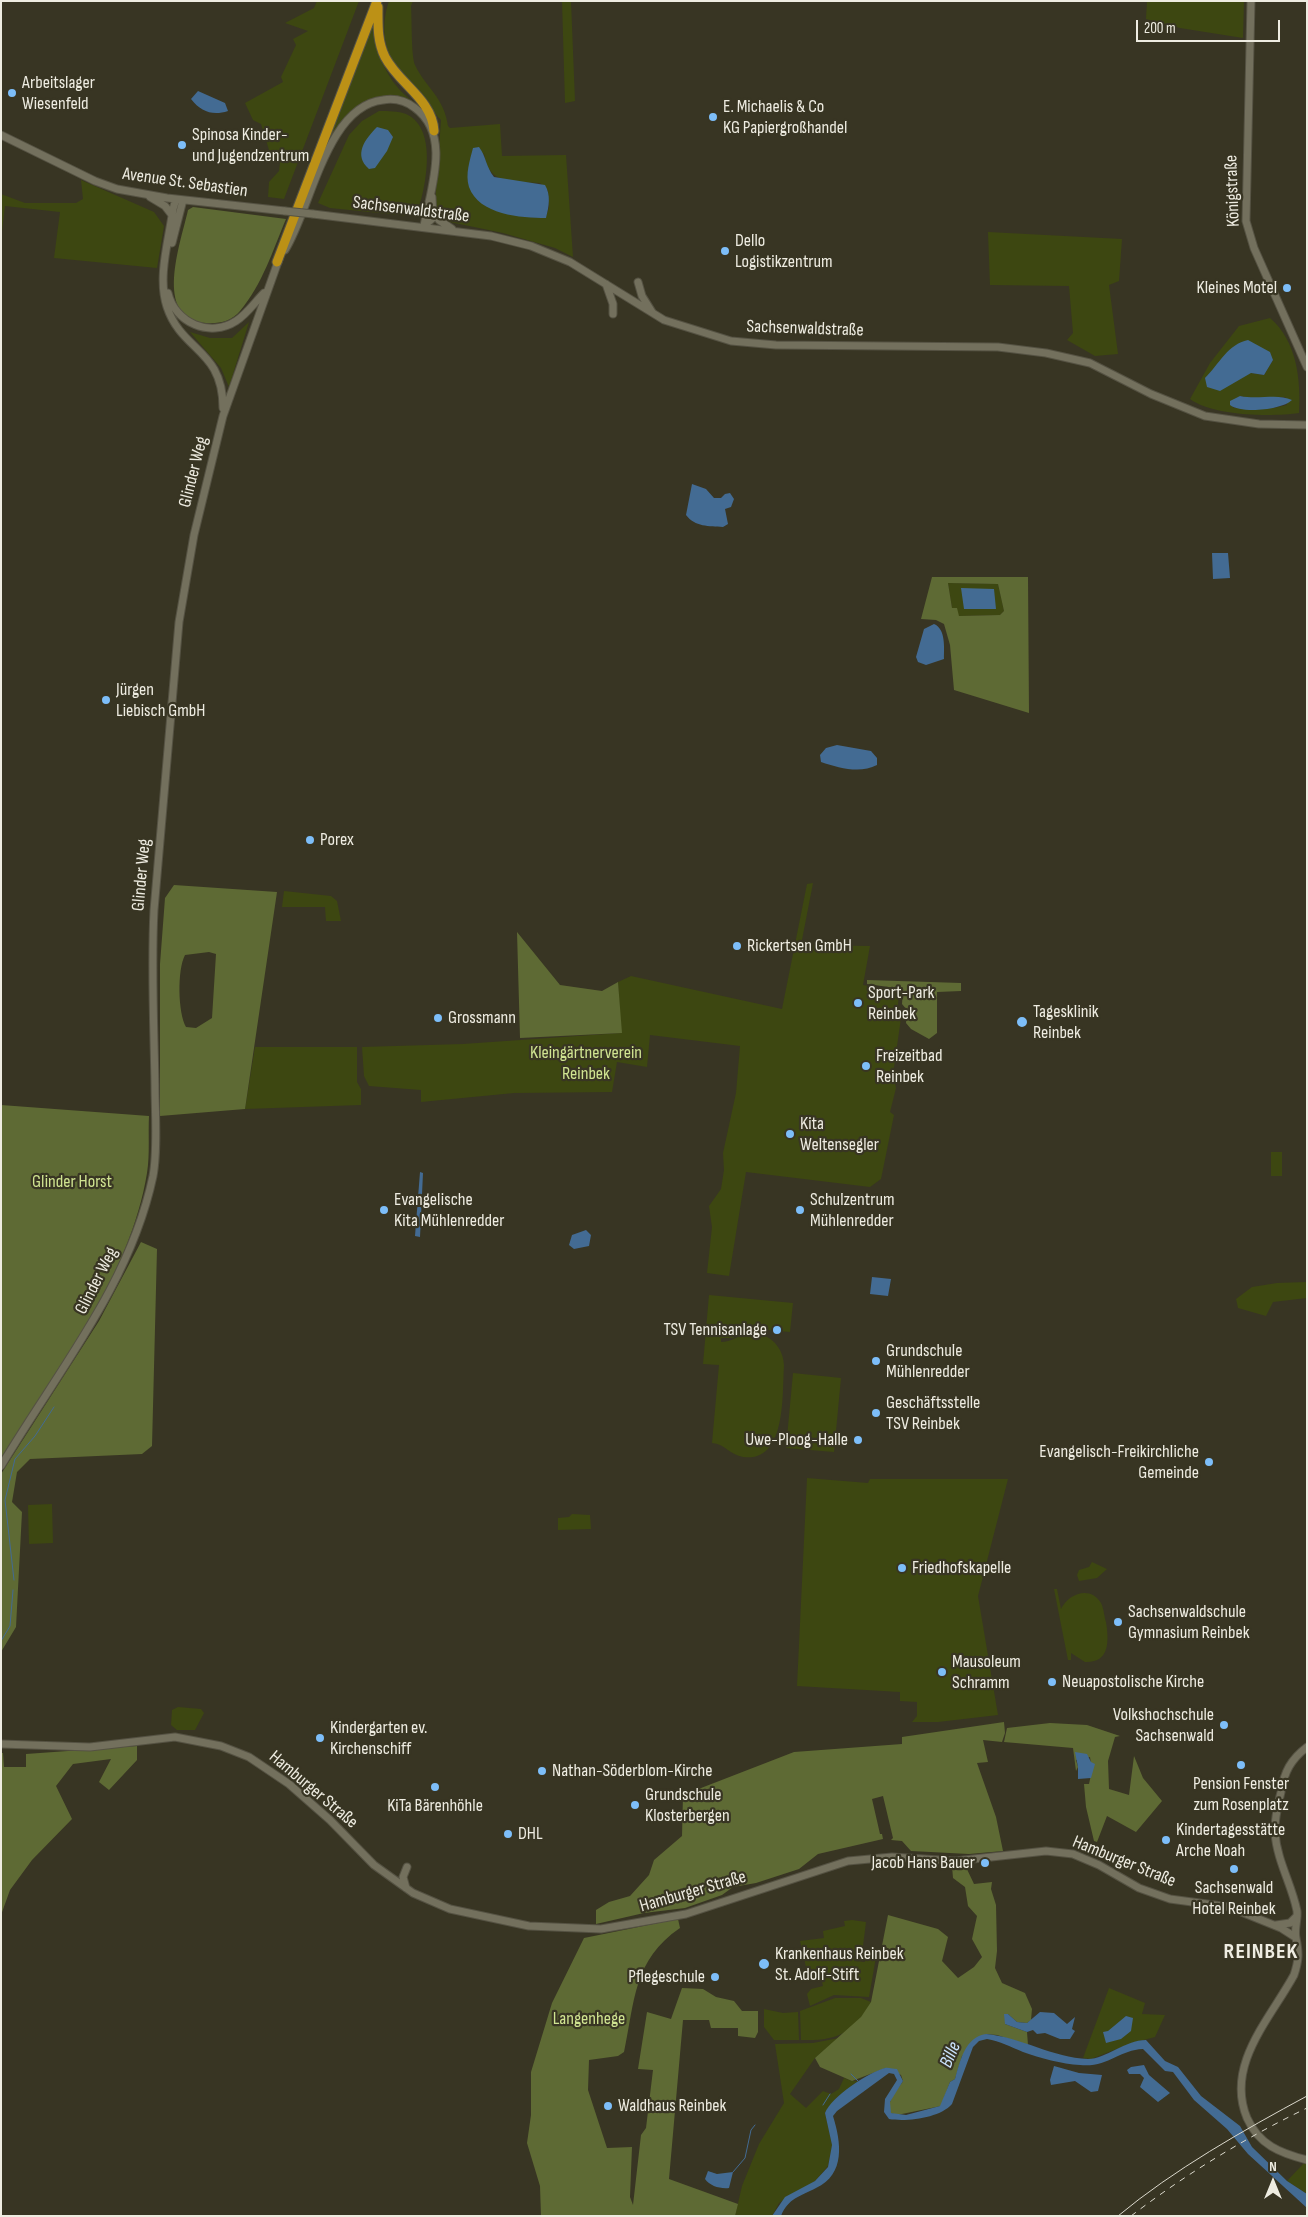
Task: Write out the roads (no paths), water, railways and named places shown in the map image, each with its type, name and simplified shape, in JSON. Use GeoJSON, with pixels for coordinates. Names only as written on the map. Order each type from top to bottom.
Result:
{"type":"FeatureCollection","features":[{"type":"Feature","properties":{"kind":"highway"},"geometry":{"type":"LineString","coordinates":[[378,1],[379,36],[384,54],[392,68],[426,107],[434,132]]}},
{"type":"Feature","properties":{"kind":"highway"},"geometry":{"type":"LineString","coordinates":[[277,262],[378,1]]}},
{"type":"Feature","properties":{"kind":"main road","name":"Königstraße"},"geometry":{"type":"LineString","coordinates":[[1251,1],[1248,62],[1246,221],[1254,248],[1307,367]]}},
{"type":"Feature","properties":{"kind":"main road","name":"Glinder Weg"},"geometry":{"type":"LineString","coordinates":[[1,1466],[95,1320],[137,1234],[153,1174],[155,1116],[152,949],[179,622],[194,535],[223,416],[277,262],[294,233],[330,148],[344,125],[358,110],[381,100],[403,102],[423,114],[434,132]]}},
{"type":"Feature","properties":{"kind":"main road"},"geometry":{"type":"LineString","coordinates":[[424,226],[432,187],[435,155],[434,132]]}},
{"type":"Feature","properties":{"kind":"main road","name":"Avenue St. Sebastien"},"geometry":{"type":"LineString","coordinates":[[1,135],[95,181],[117,189],[146,195],[313,214]]}},
{"type":"Feature","properties":{"kind":"main road"},"geometry":{"type":"LineString","coordinates":[[424,226],[431,222],[433,211],[432,187]]}},
{"type":"Feature","properties":{"kind":"main road"},"geometry":{"type":"LineString","coordinates":[[146,195],[165,206],[172,215]]}},
{"type":"Feature","properties":{"kind":"main road"},"geometry":{"type":"LineString","coordinates":[[180,199],[172,215],[164,274],[165,300],[170,315],[179,329],[217,371],[222,389],[223,416]]}},
{"type":"Feature","properties":{"kind":"main road"},"geometry":{"type":"LineString","coordinates":[[180,199],[166,278],[169,298],[180,315],[203,328],[226,326],[243,316],[267,288]]}},
{"type":"Feature","properties":{"kind":"main road"},"geometry":{"type":"LineString","coordinates":[[433,211],[438,220],[454,230]]}},
{"type":"Feature","properties":{"kind":"main road","name":"Sachsenwaldstraße"},"geometry":{"type":"LineString","coordinates":[[313,214],[454,230],[500,237],[531,246],[570,262],[654,315],[686,328],[730,341],[776,345],[998,347],[1046,352],[1090,362],[1151,394],[1204,416],[1268,425],[1307,425]]}},
{"type":"Feature","properties":{"kind":"main road"},"geometry":{"type":"LineString","coordinates":[[638,282],[642,296],[654,315]]}},
{"type":"Feature","properties":{"kind":"main road"},"geometry":{"type":"LineString","coordinates":[[605,284],[614,304],[613,314]]}},
{"type":"Feature","properties":{"kind":"main road","name":"Hamburger Straße"},"geometry":{"type":"LineString","coordinates":[[1,1744],[14,1746],[90,1747],[166,1737],[197,1740],[221,1746],[262,1765],[330,1820],[374,1865],[406,1888],[438,1904],[487,1918],[529,1926],[601,1929],[686,1914],[848,1861],[892,1857],[955,1861],[1046,1851],[1073,1854],[1099,1865],[1138,1888],[1170,1899],[1229,1907],[1277,1926],[1296,1937]]}},
{"type":"Feature","properties":{"kind":"main road","name":"Hamburger Straße"},"geometry":{"type":"LineString","coordinates":[[1,1748],[14,1746]]}},
{"type":"Feature","properties":{"kind":"main road"},"geometry":{"type":"LineString","coordinates":[[1307,1747],[1295,1756],[1287,1768],[1281,1788],[1275,1828],[1284,1875],[1297,1916],[1296,1937],[1299,1954],[1294,1975],[1262,2028],[1243,2067],[1241,2089],[1246,2114],[1259,2138],[1268,2146],[1307,2160]]}},
{"type":"Feature","properties":{"kind":"main road"},"geometry":{"type":"LineString","coordinates":[[406,1888],[403,1877],[408,1867]]}},
{"type":"Feature","properties":{"kind":"main road"},"geometry":{"type":"LineString","coordinates":[[1277,1926],[1288,1924],[1297,1916]]}},
{"type":"Feature","properties":{"kind":"main road"},"geometry":{"type":"LineString","coordinates":[[1277,1926],[1292,1930],[1296,1927]]}},
{"type":"Feature","properties":{"kind":"water"},"geometry":{"type":"Polygon","coordinates":[[[198,91],[225,103],[228,111],[212,113],[203,110],[191,99],[198,91]]]}},
{"type":"Feature","properties":{"kind":"water"},"geometry":{"type":"Polygon","coordinates":[[[377,127],[388,130],[393,137],[387,151],[375,168],[369,169],[364,164],[362,158],[362,147],[377,127]]]}},
{"type":"Feature","properties":{"kind":"water"},"geometry":{"type":"Polygon","coordinates":[[[479,147],[494,177],[545,185],[549,201],[546,218],[513,216],[502,213],[482,204],[474,196],[468,182],[469,162],[473,148],[479,147]]]}},
{"type":"Feature","properties":{"kind":"water"},"geometry":{"type":"Polygon","coordinates":[[[1248,340],[1270,352],[1273,360],[1264,375],[1251,373],[1220,391],[1207,387],[1205,378],[1224,355],[1241,342],[1248,340]]]}},
{"type":"Feature","properties":{"kind":"water"},"geometry":{"type":"Polygon","coordinates":[[[1240,396],[1280,397],[1292,400],[1280,406],[1261,410],[1235,408],[1230,405],[1230,401],[1240,396]]]}},
{"type":"Feature","properties":{"kind":"water"},"geometry":{"type":"Polygon","coordinates":[[[692,484],[706,489],[714,498],[721,498],[725,494],[730,493],[734,499],[731,507],[725,509],[728,524],[723,527],[698,524],[686,515],[692,484]]]}},
{"type":"Feature","properties":{"kind":"water"},"geometry":{"type":"Polygon","coordinates":[[[1212,553],[1228,553],[1230,578],[1213,579],[1212,553]]]}},
{"type":"Feature","properties":{"kind":"water"},"geometry":{"type":"Polygon","coordinates":[[[961,588],[994,589],[996,609],[964,609],[961,588]]]}},
{"type":"Feature","properties":{"kind":"water"},"geometry":{"type":"Polygon","coordinates":[[[934,624],[941,630],[944,644],[944,659],[926,665],[918,662],[916,657],[924,629],[934,624]]]}},
{"type":"Feature","properties":{"kind":"water"},"geometry":{"type":"Polygon","coordinates":[[[837,745],[871,751],[877,758],[877,765],[857,770],[821,762],[820,755],[826,748],[837,745]]]}},
{"type":"Feature","properties":{"kind":"water"},"geometry":{"type":"Polygon","coordinates":[[[420,1172],[423,1173],[420,1237],[415,1236],[420,1172]]]}},
{"type":"Feature","properties":{"kind":"water"},"geometry":{"type":"Polygon","coordinates":[[[586,1230],[591,1235],[589,1246],[574,1249],[569,1245],[572,1235],[586,1230]]]}},
{"type":"Feature","properties":{"kind":"water"},"geometry":{"type":"Polygon","coordinates":[[[872,1277],[891,1279],[888,1296],[870,1294],[872,1277]]]}},
{"type":"Feature","properties":{"kind":"water"},"geometry":{"type":"Polygon","coordinates":[[[1075,1752],[1087,1754],[1091,1762],[1095,1764],[1091,1778],[1078,1779],[1075,1752]]]}},
{"type":"Feature","properties":{"kind":"water"},"geometry":{"type":"Polygon","coordinates":[[[1040,2012],[1054,2013],[1067,2024],[1075,2017],[1072,2029],[1075,2031],[1070,2039],[1060,2039],[1045,2033],[1037,2034],[1033,2030],[1027,2032],[1005,2024],[1004,2014],[1008,2014],[1017,2022],[1027,2023],[1040,2012]]]}},
{"type":"Feature","properties":{"kind":"water"},"geometry":{"type":"Polygon","coordinates":[[[1126,2016],[1133,2018],[1131,2031],[1121,2039],[1106,2043],[1103,2032],[1108,2031],[1126,2016]]]}},
{"type":"Feature","properties":{"kind":"water"},"geometry":{"type":"Polygon","coordinates":[[[986,2034],[1012,2039],[1062,2055],[1088,2059],[1102,2056],[1131,2043],[1146,2040],[1165,2061],[1178,2067],[1201,2096],[1240,2126],[1252,2147],[1287,2181],[1307,2194],[1307,2208],[1248,2154],[1227,2129],[1194,2100],[1173,2072],[1165,2071],[1143,2049],[1127,2052],[1098,2064],[1080,2065],[1044,2058],[987,2039],[979,2041],[973,2047],[952,2104],[940,2113],[923,2118],[889,2119],[884,2112],[885,2099],[897,2080],[894,2074],[889,2073],[837,2111],[833,2116],[839,2147],[837,2166],[826,2182],[791,2201],[781,2216],[772,2216],[785,2197],[815,2181],[828,2167],[832,2145],[825,2113],[842,2093],[878,2070],[885,2068],[897,2069],[903,2081],[890,2102],[891,2113],[906,2115],[940,2106],[950,2082],[955,2079],[964,2051],[973,2040],[986,2034]]]}},
{"type":"Feature","properties":{"kind":"water"},"geometry":{"type":"Polygon","coordinates":[[[1144,2065],[1149,2075],[1170,2093],[1158,2102],[1140,2087],[1144,2078],[1140,2074],[1129,2074],[1127,2070],[1131,2067],[1144,2065]]]}},
{"type":"Feature","properties":{"kind":"water"},"geometry":{"type":"Polygon","coordinates":[[[1054,2066],[1079,2073],[1102,2075],[1098,2091],[1091,2092],[1075,2081],[1051,2085],[1050,2080],[1054,2066]]]}},
{"type":"Feature","properties":{"kind":"water"},"geometry":{"type":"Polygon","coordinates":[[[708,2171],[717,2174],[733,2172],[729,2188],[710,2184],[705,2179],[708,2171]]]}},
{"type":"Feature","properties":{"kind":"waterway"},"geometry":{"type":"LineString","coordinates":[[14,1580],[5,1500],[15,1459],[35,1436],[54,1407]]}},
{"type":"Feature","properties":{"kind":"waterway"},"geometry":{"type":"LineString","coordinates":[[1,1641],[10,1626],[13,1590]]}},
{"type":"Feature","properties":{"kind":"waterway"},"geometry":{"type":"LineString","coordinates":[[851,2074],[858,2081]]}},
{"type":"Feature","properties":{"kind":"waterway"},"geometry":{"type":"LineString","coordinates":[[823,2105],[830,2094]]}},
{"type":"Feature","properties":{"kind":"waterway"},"geometry":{"type":"LineString","coordinates":[[733,2172],[745,2158],[751,2130],[755,2125]]}},
{"type":"Feature","properties":{"kind":"tram line"},"geometry":{"type":"LineString","coordinates":[[1118,2216],[1185,2167],[1307,2096]]}},
{"type":"Feature","properties":{"kind":"railway"},"geometry":{"type":"LineString","coordinates":[[1131,2216],[1216,2158],[1307,2108]]}},
{"type":"Feature","properties":{"kind":"place","name":"Arbeitslager Wiesenfeld"},"geometry":{"type":"Point","coordinates":[12,93]}},
{"type":"Feature","properties":{"kind":"place","name":"E. Michaelis & Co KG Papiergroßhandel"},"geometry":{"type":"Point","coordinates":[713,117]}},
{"type":"Feature","properties":{"kind":"place","name":"Spinosa Kinder- und Jugendzentrum"},"geometry":{"type":"Point","coordinates":[182,145]}},
{"type":"Feature","properties":{"kind":"place","name":"Dello Logistikzentrum"},"geometry":{"type":"Point","coordinates":[725,251]}},
{"type":"Feature","properties":{"kind":"place","name":"Kleines Motel"},"geometry":{"type":"Point","coordinates":[1287,288]}},
{"type":"Feature","properties":{"kind":"place","name":"Jürgen Liebisch GmbH"},"geometry":{"type":"Point","coordinates":[106,700]}},
{"type":"Feature","properties":{"kind":"place","name":"Porex"},"geometry":{"type":"Point","coordinates":[310,840]}},
{"type":"Feature","properties":{"kind":"place","name":"Rickertsen GmbH"},"geometry":{"type":"Point","coordinates":[737,946]}},
{"type":"Feature","properties":{"kind":"place","name":"Sport-Park Reinbek"},"geometry":{"type":"Point","coordinates":[858,1003]}},
{"type":"Feature","properties":{"kind":"place","name":"Grossmann"},"geometry":{"type":"Point","coordinates":[438,1018]}},
{"type":"Feature","properties":{"kind":"place","name":"Tagesklinik Reinbek"},"geometry":{"type":"Point","coordinates":[1022,1022]}},
{"type":"Feature","properties":{"kind":"place","name":"Freizeitbad Reinbek"},"geometry":{"type":"Point","coordinates":[866,1066]}},
{"type":"Feature","properties":{"kind":"place","name":"Kita Weltensegler"},"geometry":{"type":"Point","coordinates":[790,1134]}},
{"type":"Feature","properties":{"kind":"place","name":"Evangelische Kita Mühlenredder"},"geometry":{"type":"Point","coordinates":[384,1210]}},
{"type":"Feature","properties":{"kind":"place","name":"Schulzentrum Mühlenredder"},"geometry":{"type":"Point","coordinates":[800,1210]}},
{"type":"Feature","properties":{"kind":"place","name":"TSV Tennisanlage"},"geometry":{"type":"Point","coordinates":[777,1330]}},
{"type":"Feature","properties":{"kind":"place","name":"Grundschule Mühlenredder"},"geometry":{"type":"Point","coordinates":[876,1361]}},
{"type":"Feature","properties":{"kind":"place","name":"Geschäftsstelle TSV Reinbek"},"geometry":{"type":"Point","coordinates":[876,1413]}},
{"type":"Feature","properties":{"kind":"place","name":"Uwe-Ploog-Halle"},"geometry":{"type":"Point","coordinates":[858,1440]}},
{"type":"Feature","properties":{"kind":"place","name":"Evangelisch-Freikirchliche Gemeinde"},"geometry":{"type":"Point","coordinates":[1209,1462]}},
{"type":"Feature","properties":{"kind":"place","name":"Friedhofskapelle"},"geometry":{"type":"Point","coordinates":[902,1568]}},
{"type":"Feature","properties":{"kind":"place","name":"Sachsenwaldschule Gymnasium Reinbek"},"geometry":{"type":"Point","coordinates":[1118,1622]}},
{"type":"Feature","properties":{"kind":"place","name":"Mausoleum Schramm"},"geometry":{"type":"Point","coordinates":[942,1672]}},
{"type":"Feature","properties":{"kind":"place","name":"Neuapostolische Kirche"},"geometry":{"type":"Point","coordinates":[1052,1682]}},
{"type":"Feature","properties":{"kind":"place","name":"Volkshochschule Sachsenwald"},"geometry":{"type":"Point","coordinates":[1224,1725]}},
{"type":"Feature","properties":{"kind":"place","name":"Kindergarten ev. Kirchenschiff"},"geometry":{"type":"Point","coordinates":[320,1738]}},
{"type":"Feature","properties":{"kind":"place","name":"Pension Fenster zum Rosenplatz"},"geometry":{"type":"Point","coordinates":[1241,1765]}},
{"type":"Feature","properties":{"kind":"place","name":"Nathan-Söderblom-Kirche"},"geometry":{"type":"Point","coordinates":[542,1771]}},
{"type":"Feature","properties":{"kind":"place","name":"KiTa Bärenhöhle"},"geometry":{"type":"Point","coordinates":[435,1787]}},
{"type":"Feature","properties":{"kind":"place","name":"Grundschule Klosterbergen"},"geometry":{"type":"Point","coordinates":[635,1805]}},
{"type":"Feature","properties":{"kind":"place","name":"DHL"},"geometry":{"type":"Point","coordinates":[508,1834]}},
{"type":"Feature","properties":{"kind":"place","name":"Kindertagesstätte Arche Noah"},"geometry":{"type":"Point","coordinates":[1166,1840]}},
{"type":"Feature","properties":{"kind":"place","name":"Jacob Hans Bauer"},"geometry":{"type":"Point","coordinates":[985,1863]}},
{"type":"Feature","properties":{"kind":"place","name":"Sachsenwald Hotel Reinbek"},"geometry":{"type":"Point","coordinates":[1234,1869]}},
{"type":"Feature","properties":{"kind":"place","name":"Krankenhaus Reinbek St. Adolf-Stift"},"geometry":{"type":"Point","coordinates":[764,1964]}},
{"type":"Feature","properties":{"kind":"place","name":"Pflegeschule"},"geometry":{"type":"Point","coordinates":[715,1977]}},
{"type":"Feature","properties":{"kind":"place","name":"Waldhaus Reinbek"},"geometry":{"type":"Point","coordinates":[608,2106]}},
{"type":"Feature","properties":{"kind":"district","name":"REINBEK"},"geometry":{"type":"Point","coordinates":[1261,1952]}},
{"type":"Feature","properties":{"kind":"park label","name":"Kleingärtnerverein Reinbek"},"geometry":{"type":"Point","coordinates":[586,1063]}},
{"type":"Feature","properties":{"kind":"park label","name":"Glinder Horst"},"geometry":{"type":"Point","coordinates":[72,1182]}},
{"type":"Feature","properties":{"kind":"park label","name":"Langenhege"},"geometry":{"type":"Point","coordinates":[589,2019]}},
{"type":"Feature","properties":{"kind":"water label","name":"Bille"},"geometry":{"type":"Point","coordinates":[951,2055]}}]}
